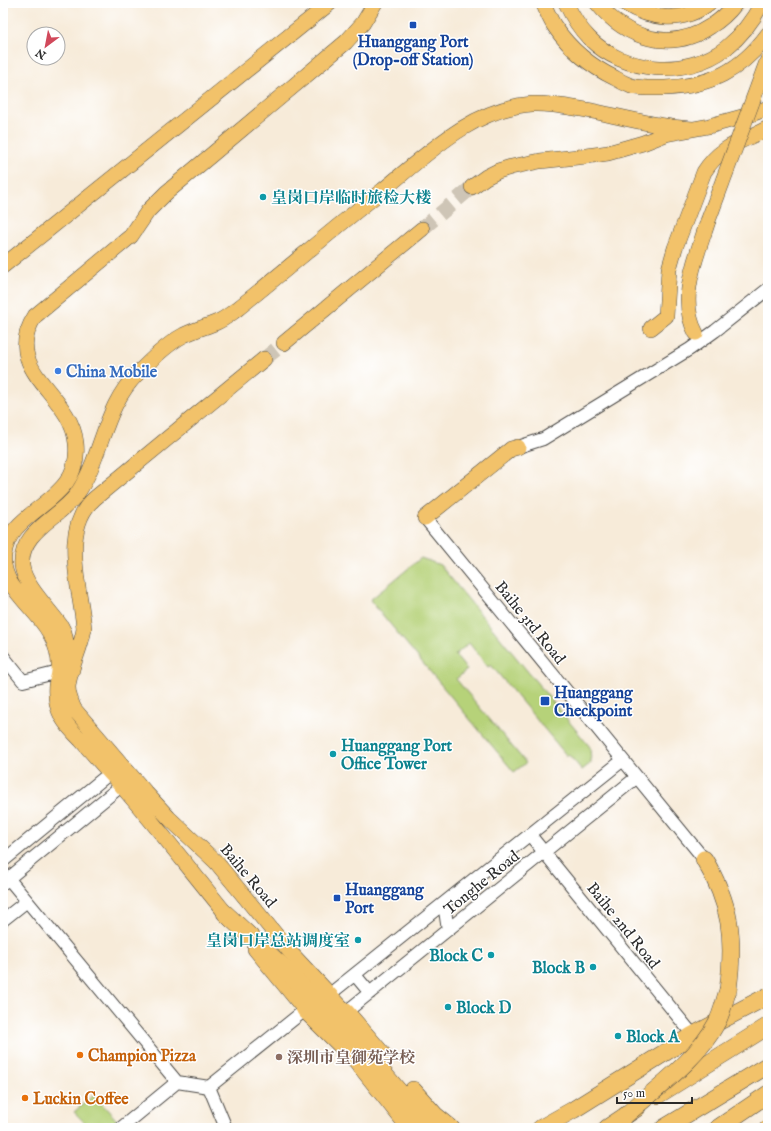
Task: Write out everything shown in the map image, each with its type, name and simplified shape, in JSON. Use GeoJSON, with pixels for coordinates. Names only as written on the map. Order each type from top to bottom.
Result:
{"type":"FeatureCollection","features":[{"type":"Feature","properties":{"kind":"highway"},"geometry":{"type":"LineString","coordinates":[[625,1116],[686,1062],[705,1041],[717,1023],[728,990],[731,960],[731,933],[729,920],[717,884],[704,859]]}},
{"type":"Feature","properties":{"kind":"highway"},"geometry":{"type":"LineString","coordinates":[[225,913],[280,964],[357,1042],[430,1128]]}},
{"type":"Feature","properties":{"kind":"highway"},"geometry":{"type":"LineString","coordinates":[[541,1128],[573,1110],[693,1035],[765,998]]}},
{"type":"Feature","properties":{"kind":"highway"},"geometry":{"type":"LineString","coordinates":[[305,1010],[356,1060],[410,1128]]}},
{"type":"Feature","properties":{"kind":"highway"},"geometry":{"type":"LineString","coordinates":[[346,1012],[424,1104],[451,1128]]}},
{"type":"Feature","properties":{"kind":"highway"},"geometry":{"type":"LineString","coordinates":[[607,1128],[768,1026]]}},
{"type":"Feature","properties":{"kind":"highway"},"geometry":{"type":"LineString","coordinates":[[664,1128],[768,1065]]}},
{"type":"Feature","properties":{"kind":"highway"},"geometry":{"type":"LineString","coordinates":[[718,1128],[768,1094]]}},
{"type":"Feature","properties":{"kind":"main road"},"geometry":{"type":"LineString","coordinates":[[3,266],[330,3]]}},
{"type":"Feature","properties":{"kind":"main road"},"geometry":{"type":"LineString","coordinates":[[66,671],[49,631],[11,583],[7,577],[3,564],[4,550],[10,536],[20,525],[61,489],[72,474],[77,457],[76,439],[70,423],[22,359],[21,349],[25,332],[31,321],[41,311],[131,236],[148,211],[159,199],[349,39],[363,23],[375,3]]}},
{"type":"Feature","properties":{"kind":"main road"},"geometry":{"type":"LineString","coordinates":[[543,3],[569,43],[583,57],[603,72],[631,86],[654,88],[676,87],[700,83],[716,77],[734,69],[759,46],[768,34]]}},
{"type":"Feature","properties":{"kind":"main road"},"geometry":{"type":"LineString","coordinates":[[566,3],[576,22],[590,39],[608,53],[625,62],[660,69],[676,68],[696,63],[710,58],[725,49],[737,39],[762,3]]}},
{"type":"Feature","properties":{"kind":"main road"},"geometry":{"type":"LineString","coordinates":[[597,3],[624,28],[637,35],[651,39],[665,40],[693,36],[704,31],[724,16],[736,3]]}},
{"type":"Feature","properties":{"kind":"main road"},"geometry":{"type":"LineString","coordinates":[[624,3],[638,11],[665,18],[678,17],[691,13],[709,3]]}},
{"type":"Feature","properties":{"kind":"main road"},"geometry":{"type":"LineString","coordinates":[[696,333],[689,318],[689,285],[708,221],[768,59]]}},
{"type":"Feature","properties":{"kind":"main road"},"geometry":{"type":"LineString","coordinates":[[66,671],[64,632],[25,578],[22,566],[26,546],[34,534],[78,492],[88,473],[116,401],[126,385],[148,364],[180,338],[192,331],[219,322],[236,310],[445,140],[466,126],[482,118],[513,108],[531,104],[542,104],[564,106],[668,127],[693,129]]}},
{"type":"Feature","properties":{"kind":"main road"},"geometry":{"type":"LineString","coordinates":[[472,187],[486,177],[511,166],[608,152],[638,145],[666,134],[749,115],[768,108]]}},
{"type":"Feature","properties":{"kind":"main road"},"geometry":{"type":"LineString","coordinates":[[651,328],[666,316],[669,269],[675,248],[704,172],[711,161],[724,150],[768,128]]}},
{"type":"Feature","properties":{"kind":"main road"},"geometry":{"type":"LineString","coordinates":[[284,343],[422,229]]}},
{"type":"Feature","properties":{"kind":"main road"},"geometry":{"type":"LineString","coordinates":[[66,671],[80,649],[84,629],[75,543],[77,527],[84,509],[95,498],[264,359]]}},
{"type":"Feature","properties":{"kind":"main road"},"geometry":{"type":"LineString","coordinates":[[425,518],[510,449],[518,447]]}},
{"type":"Feature","properties":{"kind":"main road","name":"Baihe Road"},"geometry":{"type":"LineString","coordinates":[[66,671],[56,692],[56,701],[63,718],[115,769],[126,782],[225,913],[305,1010]]}},
{"type":"Feature","properties":{"kind":"main road","name":"Baihe Road"},"geometry":{"type":"LineString","coordinates":[[126,782],[169,818],[216,862],[291,953],[346,1012]]}},
{"type":"Feature","properties":{"kind":"street"},"geometry":{"type":"LineString","coordinates":[[518,447],[543,439],[690,349],[768,289]]}},
{"type":"Feature","properties":{"kind":"street","name":"Baihe 3rd Road"},"geometry":{"type":"LineString","coordinates":[[425,518],[704,859]]}},
{"type":"Feature","properties":{"kind":"street"},"geometry":{"type":"LineString","coordinates":[[3,656],[23,681],[66,671]]}},
{"type":"Feature","properties":{"kind":"street","name":"Tonghe Road"},"geometry":{"type":"LineString","coordinates":[[330,994],[623,760]]}},
{"type":"Feature","properties":{"kind":"street"},"geometry":{"type":"LineString","coordinates":[[3,861],[115,769]]}},
{"type":"Feature","properties":{"kind":"street","name":"Tonghe Road"},"geometry":{"type":"LineString","coordinates":[[346,1012],[637,777]]}},
{"type":"Feature","properties":{"kind":"street"},"geometry":{"type":"LineString","coordinates":[[126,782],[6,881],[27,901],[177,1082],[209,1087],[305,1010]]}},
{"type":"Feature","properties":{"kind":"street","name":"Baihe 2nd Road"},"geometry":{"type":"LineString","coordinates":[[530,835],[693,1035]]}},
{"type":"Feature","properties":{"kind":"street"},"geometry":{"type":"LineString","coordinates":[[3,920],[27,901]]}},
{"type":"Feature","properties":{"kind":"street"},"geometry":{"type":"LineString","coordinates":[[444,904],[448,930]]}},
{"type":"Feature","properties":{"kind":"street"},"geometry":{"type":"LineString","coordinates":[[355,975],[370,993]]}},
{"type":"Feature","properties":{"kind":"street"},"geometry":{"type":"LineString","coordinates":[[120,1128],[177,1082]]}},
{"type":"Feature","properties":{"kind":"street"},"geometry":{"type":"LineString","coordinates":[[209,1087],[226,1128]]}},
{"type":"Feature","properties":{"kind":"green space"},"geometry":{"type":"Polygon","coordinates":[[[421,558],[440,565],[590,747],[591,763],[582,770],[569,755],[567,756],[491,665],[488,667],[469,643],[455,655],[467,670],[456,679],[526,763],[514,772],[370,600],[421,558]]]}},
{"type":"Feature","properties":{"kind":"green space"},"geometry":{"type":"Polygon","coordinates":[[[94,1095],[124,1128],[90,1128],[74,1112],[94,1095]]]}},
{"type":"Feature","properties":{"kind":"tunnel"},"geometry":{"type":"LineString","coordinates":[[422,229],[472,187]]}},
{"type":"Feature","properties":{"kind":"tunnel"},"geometry":{"type":"LineString","coordinates":[[264,359],[284,343]]}},
{"type":"Feature","properties":{"kind":"place","name":"Huanggang Port (Drop-off Station)"},"geometry":{"type":"Point","coordinates":[413,25]}},
{"type":"Feature","properties":{"kind":"place","name":"皇岗口岸临时旅检大楼"},"geometry":{"type":"Point","coordinates":[263,197]}},
{"type":"Feature","properties":{"kind":"place","name":"China Mobile"},"geometry":{"type":"Point","coordinates":[58,371]}},
{"type":"Feature","properties":{"kind":"place","name":"Huanggang Checkpoint"},"geometry":{"type":"Point","coordinates":[545,701]}},
{"type":"Feature","properties":{"kind":"place","name":"Huanggang Port Office Tower"},"geometry":{"type":"Point","coordinates":[333,754]}},
{"type":"Feature","properties":{"kind":"place","name":"Huanggang Port"},"geometry":{"type":"Point","coordinates":[337,898]}},
{"type":"Feature","properties":{"kind":"place","name":"皇岗口岸总站调度室"},"geometry":{"type":"Point","coordinates":[358,940]}},
{"type":"Feature","properties":{"kind":"place","name":"Block C"},"geometry":{"type":"Point","coordinates":[491,955]}},
{"type":"Feature","properties":{"kind":"place","name":"Block B"},"geometry":{"type":"Point","coordinates":[593,967]}},
{"type":"Feature","properties":{"kind":"place","name":"Block D"},"geometry":{"type":"Point","coordinates":[448,1007]}},
{"type":"Feature","properties":{"kind":"place","name":"Block A"},"geometry":{"type":"Point","coordinates":[618,1036]}},
{"type":"Feature","properties":{"kind":"place","name":"Champion Pizza"},"geometry":{"type":"Point","coordinates":[80,1055]}},
{"type":"Feature","properties":{"kind":"place","name":"深圳市皇御苑学校"},"geometry":{"type":"Point","coordinates":[279,1057]}},
{"type":"Feature","properties":{"kind":"place","name":"Luckin Coffee"},"geometry":{"type":"Point","coordinates":[25,1098]}}]}
